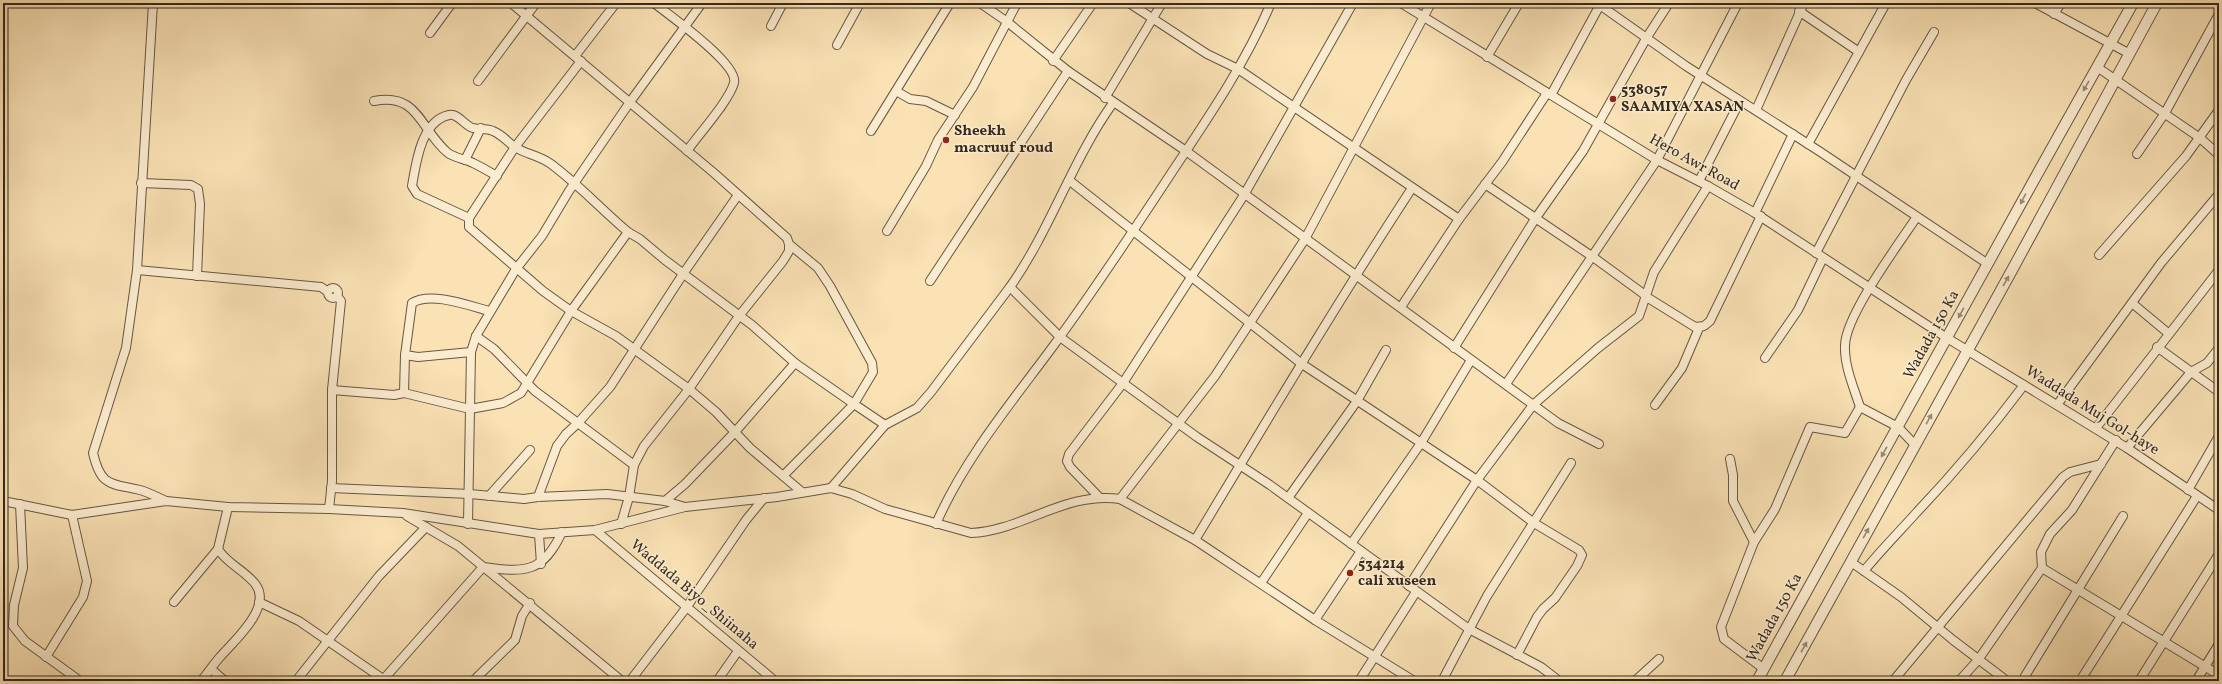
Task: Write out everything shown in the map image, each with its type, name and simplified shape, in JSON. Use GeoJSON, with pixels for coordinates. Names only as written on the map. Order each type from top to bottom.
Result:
{"type":"FeatureCollection","features":[{"type":"Feature","properties":{"kind":"street"},"geometry":{"type":"LineString","coordinates":[[153,3],[141,183],[137,270],[126,348],[93,453],[97,471],[108,482],[121,487],[141,490],[166,501]]}},
{"type":"Feature","properties":{"kind":"street"},"geometry":{"type":"LineString","coordinates":[[430,33],[452,3]]}},
{"type":"Feature","properties":{"kind":"street"},"geometry":{"type":"LineString","coordinates":[[511,3],[578,58],[738,195],[787,238],[789,244],[789,250],[783,261],[739,316],[689,389],[644,446],[634,465],[629,497],[621,524]]}},
{"type":"Feature","properties":{"kind":"street"},"geometry":{"type":"LineString","coordinates":[[478,80],[536,3]]}},
{"type":"Feature","properties":{"kind":"street"},"geometry":{"type":"LineString","coordinates":[[616,3],[515,147],[469,218],[469,227],[516,269],[571,311],[616,336],[689,389],[716,412],[750,448],[802,492]]}},
{"type":"Feature","properties":{"kind":"street"},"geometry":{"type":"LineString","coordinates":[[654,3],[726,63],[733,74],[734,82],[728,96],[687,151]]}},
{"type":"Feature","properties":{"kind":"street"},"geometry":{"type":"LineString","coordinates":[[468,524],[470,494],[471,352],[476,336],[489,311],[516,269],[542,236],[574,184],[630,102],[702,3]]}},
{"type":"Feature","properties":{"kind":"street"},"geometry":{"type":"LineString","coordinates":[[771,26],[783,3]]}},
{"type":"Feature","properties":{"kind":"street"},"geometry":{"type":"LineString","coordinates":[[837,45],[860,3]]}},
{"type":"Feature","properties":{"kind":"street"},"geometry":{"type":"LineString","coordinates":[[871,132],[950,3]]}},
{"type":"Feature","properties":{"kind":"street"},"geometry":{"type":"LineString","coordinates":[[980,3],[1006,21],[1054,61],[1105,98],[1186,152],[1305,239],[1356,274],[1454,348],[1506,384],[1558,423],[1599,444]]}},
{"type":"Feature","properties":{"kind":"street"},"geometry":{"type":"LineString","coordinates":[[887,231],[926,166],[938,140],[973,87],[1006,21],[1017,3]]}},
{"type":"Feature","properties":{"kind":"street"},"geometry":{"type":"LineString","coordinates":[[1054,61],[1093,3]]}},
{"type":"Feature","properties":{"kind":"street"},"geometry":{"type":"LineString","coordinates":[[1129,3],[1207,54],[1238,68],[1459,219]]}},
{"type":"Feature","properties":{"kind":"street"},"geometry":{"type":"LineString","coordinates":[[1105,98],[1162,3]]}},
{"type":"Feature","properties":{"kind":"street"},"geometry":{"type":"LineString","coordinates":[[936,524],[947,499],[974,457],[1060,337],[1186,152],[1246,57],[1271,3]]}},
{"type":"Feature","properties":{"kind":"street"},"geometry":{"type":"LineString","coordinates":[[1099,497],[1070,467],[1067,461],[1069,454],[1123,383],[1244,195],[1295,108],[1353,3]]}},
{"type":"Feature","properties":{"kind":"street","name":"Hero Awr Road"},"geometry":{"type":"LineString","coordinates":[[1401,3],[1487,58],[1657,160],[1699,181],[1758,215],[1869,289],[1947,338]]}},
{"type":"Feature","properties":{"kind":"street"},"geometry":{"type":"LineString","coordinates":[[1120,499],[1215,376],[1305,239],[1355,148],[1431,3]]}},
{"type":"Feature","properties":{"kind":"street"},"geometry":{"type":"LineString","coordinates":[[1487,58],[1519,3]]}},
{"type":"Feature","properties":{"kind":"street"},"geometry":{"type":"LineString","coordinates":[[1454,348],[1535,219],[1599,125],[1647,37],[1669,3]]}},
{"type":"Feature","properties":{"kind":"street"},"geometry":{"type":"LineString","coordinates":[[1506,384],[1657,160],[1738,3]]}},
{"type":"Feature","properties":{"kind":"street"},"geometry":{"type":"LineString","coordinates":[[1756,110],[1799,11],[1804,3]]}},
{"type":"Feature","properties":{"kind":"street"},"geometry":{"type":"LineString","coordinates":[[1808,144],[1886,3]]}},
{"type":"Feature","properties":{"kind":"street"},"geometry":{"type":"LineString","coordinates":[[2035,3],[2130,54]]}},
{"type":"Feature","properties":{"kind":"street"},"geometry":{"type":"LineString","coordinates":[[2054,14],[2061,3]]}},
{"type":"Feature","properties":{"kind":"street","name":"Wadada 150 Ka"},"geometry":{"type":"LineString","coordinates":[[1757,681],[1988,264],[2035,175],[2133,3]]}},
{"type":"Feature","properties":{"kind":"street"},"geometry":{"type":"LineString","coordinates":[[1785,681],[2157,3]]}},
{"type":"Feature","properties":{"kind":"street"},"geometry":{"type":"LineString","coordinates":[[1401,307],[1459,219],[1549,94],[1599,4],[1701,76],[1793,134],[1916,218],[1988,264]]}},
{"type":"Feature","properties":{"kind":"street"},"geometry":{"type":"LineString","coordinates":[[1799,11],[1859,52]]}},
{"type":"Feature","properties":{"kind":"street"},"geometry":{"type":"LineString","coordinates":[[2138,154],[2165,113],[2219,14]]}},
{"type":"Feature","properties":{"kind":"street"},"geometry":{"type":"LineString","coordinates":[[1816,253],[1906,80],[1934,32]]}},
{"type":"Feature","properties":{"kind":"street"},"geometry":{"type":"LineString","coordinates":[[2097,67],[2200,138],[2219,155]]}},
{"type":"Feature","properties":{"kind":"street"},"geometry":{"type":"LineString","coordinates":[[930,281],[1068,71]]}},
{"type":"Feature","properties":{"kind":"street"},"geometry":{"type":"LineString","coordinates":[[896,91],[910,99],[926,101],[955,115]]}},
{"type":"Feature","properties":{"kind":"street"},"geometry":{"type":"LineString","coordinates":[[374,101],[386,99],[406,103],[421,118],[428,132],[449,153],[497,176]]}},
{"type":"Feature","properties":{"kind":"street"},"geometry":{"type":"LineString","coordinates":[[1699,181],[1740,101]]}},
{"type":"Feature","properties":{"kind":"street"},"geometry":{"type":"LineString","coordinates":[[831,488],[885,425],[917,408],[931,392],[1010,287],[1028,260],[1100,123],[1113,103]]}},
{"type":"Feature","properties":{"kind":"street"},"geometry":{"type":"LineString","coordinates":[[2098,255],[2149,199],[2200,138],[2219,110]]}},
{"type":"Feature","properties":{"kind":"street"},"geometry":{"type":"LineString","coordinates":[[469,218],[416,194],[412,186],[418,152],[428,132],[438,120],[449,115],[454,115],[474,128],[482,128],[505,137],[515,147],[534,154],[550,164],[628,232],[640,239],[683,274],[752,325],[795,363],[885,425]]}},
{"type":"Feature","properties":{"kind":"street"},"geometry":{"type":"LineString","coordinates":[[465,160],[482,128]]}},
{"type":"Feature","properties":{"kind":"street"},"geometry":{"type":"LineString","coordinates":[[1655,405],[1682,368],[1700,328],[1710,321],[1793,134]]}},
{"type":"Feature","properties":{"kind":"street"},"geometry":{"type":"LineString","coordinates":[[1070,181],[1302,364],[1477,480],[1534,523],[1578,550],[1582,555],[1577,566],[1555,598],[1542,609],[1517,655]]}},
{"type":"Feature","properties":{"kind":"street"},"geometry":{"type":"LineString","coordinates":[[141,183],[191,185],[198,188],[200,204],[197,276]]}},
{"type":"Feature","properties":{"kind":"street"},"geometry":{"type":"LineString","coordinates":[[1485,184],[1593,257],[1645,296],[1695,327],[1700,328]]}},
{"type":"Feature","properties":{"kind":"street"},"geometry":{"type":"LineString","coordinates":[[1409,586],[1477,480],[1533,405],[1598,348],[1634,321],[1642,310],[1645,296],[1654,272],[1708,186]]}},
{"type":"Feature","properties":{"kind":"street"},"geometry":{"type":"LineString","coordinates":[[1195,540],[1356,274],[1412,188]]}},
{"type":"Feature","properties":{"kind":"street"},"geometry":{"type":"LineString","coordinates":[[2057,405],[2161,263],[2219,194]]}},
{"type":"Feature","properties":{"kind":"street"},"geometry":{"type":"LineString","coordinates":[[538,497],[556,446],[610,387],[683,274],[738,195]]}},
{"type":"Feature","properties":{"kind":"street"},"geometry":{"type":"LineString","coordinates":[[1915,444],[1898,427],[1860,407],[1851,380],[1845,345],[1851,322],[1869,289],[1916,218]]}},
{"type":"Feature","properties":{"kind":"street"},"geometry":{"type":"LineString","coordinates":[[332,390],[394,395],[404,393],[470,409],[503,403],[522,392],[571,311],[628,232]]}},
{"type":"Feature","properties":{"kind":"street"},"geometry":{"type":"LineString","coordinates":[[783,476],[854,404],[873,372],[872,363],[834,292],[818,268],[789,244]]}},
{"type":"Feature","properties":{"kind":"street"},"geometry":{"type":"LineString","coordinates":[[1765,358],[1798,310],[1824,258]]}},
{"type":"Feature","properties":{"kind":"street"},"geometry":{"type":"LineString","coordinates":[[137,270],[321,287],[328,292],[330,288],[335,288],[337,291],[337,296],[341,302],[332,390],[331,488],[329,509]]}},
{"type":"Feature","properties":{"kind":"street"},"geometry":{"type":"LineString","coordinates":[[2096,428],[2157,347],[2219,270]]}},
{"type":"Feature","properties":{"kind":"street"},"geometry":{"type":"LineString","coordinates":[[1010,287],[1060,337],[1178,423],[1288,498],[1469,629],[1540,667],[1559,681]]}},
{"type":"Feature","properties":{"kind":"street"},"geometry":{"type":"LineString","coordinates":[[404,393],[410,306],[415,301],[435,299],[489,311]]}},
{"type":"Feature","properties":{"kind":"street"},"geometry":{"type":"LineString","coordinates":[[2132,304],[2168,333]]}},
{"type":"Feature","properties":{"kind":"street"},"geometry":{"type":"LineString","coordinates":[[476,336],[494,349],[535,391],[634,465]]}},
{"type":"Feature","properties":{"kind":"street","name":"Waddada Muj Gol-haye"},"geometry":{"type":"LineString","coordinates":[[1947,338],[2116,440],[2219,510]]}},
{"type":"Feature","properties":{"kind":"street"},"geometry":{"type":"LineString","coordinates":[[2157,347],[2219,392]]}},
{"type":"Feature","properties":{"kind":"street"},"geometry":{"type":"LineString","coordinates":[[2127,448],[2191,372],[2207,363],[2219,348]]}},
{"type":"Feature","properties":{"kind":"street"},"geometry":{"type":"LineString","coordinates":[[1288,498],[1357,401],[1386,350]]}},
{"type":"Feature","properties":{"kind":"street"},"geometry":{"type":"LineString","coordinates":[[406,355],[418,357],[471,352]]}},
{"type":"Feature","properties":{"kind":"street"},"geometry":{"type":"LineString","coordinates":[[1351,544],[1421,443],[1471,360]]}},
{"type":"Feature","properties":{"kind":"street"},"geometry":{"type":"LineString","coordinates":[[665,500],[685,484],[735,432],[795,363]]}},
{"type":"Feature","properties":{"kind":"street"},"geometry":{"type":"LineString","coordinates":[[1864,571],[1884,546],[1983,439],[2024,385]]}},
{"type":"Feature","properties":{"kind":"street"},"geometry":{"type":"LineString","coordinates":[[1764,669],[1724,639],[1720,632],[1754,542],[1775,508],[1810,427],[1845,433],[1860,407]]}},
{"type":"Feature","properties":{"kind":"street"},"geometry":{"type":"LineString","coordinates":[[2188,490],[2219,436]]}},
{"type":"Feature","properties":{"kind":"street"},"geometry":{"type":"LineString","coordinates":[[1959,681],[1978,660],[2042,568],[2041,552],[2050,534],[2072,510],[2116,440]]}},
{"type":"Feature","properties":{"kind":"street"},"geometry":{"type":"LineString","coordinates":[[489,496],[530,450]]}},
{"type":"Feature","properties":{"kind":"street"},"geometry":{"type":"LineString","coordinates":[[1730,459],[1733,475],[1733,501],[1754,542]]}},
{"type":"Feature","properties":{"kind":"street"},"geometry":{"type":"LineString","coordinates":[[1442,681],[1487,596],[1572,463]]}},
{"type":"Feature","properties":{"kind":"street"},"geometry":{"type":"LineString","coordinates":[[1893,681],[2063,477],[2070,472],[2101,464]]}},
{"type":"Feature","properties":{"kind":"street"},"geometry":{"type":"LineString","coordinates":[[331,488],[470,494],[524,499],[607,494],[665,500],[685,507]]}},
{"type":"Feature","properties":{"kind":"street"},"geometry":{"type":"LineString","coordinates":[[3,501],[72,515],[166,501],[228,506],[403,513],[539,534],[595,530],[685,507],[764,498],[831,488],[843,490],[885,508],[971,533],[986,532],[1039,512],[1099,497],[1120,499],[1195,540],[1315,620],[1414,681]]}},
{"type":"Feature","properties":{"kind":"street"},"geometry":{"type":"LineString","coordinates":[[2080,681],[2197,496]]}},
{"type":"Feature","properties":{"kind":"street"},"geometry":{"type":"LineString","coordinates":[[630,681],[686,608],[746,520],[764,498]]}},
{"type":"Feature","properties":{"kind":"street"},"geometry":{"type":"LineString","coordinates":[[20,504],[23,568],[14,605],[13,626],[25,641],[80,681]]}},
{"type":"Feature","properties":{"kind":"street"},"geometry":{"type":"LineString","coordinates":[[174,602],[218,549],[228,506]]}},
{"type":"Feature","properties":{"kind":"street"},"geometry":{"type":"LineString","coordinates":[[403,513],[458,546],[622,681]]}},
{"type":"Feature","properties":{"kind":"street"},"geometry":{"type":"LineString","coordinates":[[1261,583],[1308,513]]}},
{"type":"Feature","properties":{"kind":"street"},"geometry":{"type":"LineString","coordinates":[[46,657],[83,596],[87,581],[72,515]]}},
{"type":"Feature","properties":{"kind":"street"},"geometry":{"type":"LineString","coordinates":[[2022,681],[2123,516]]}},
{"type":"Feature","properties":{"kind":"street"},"geometry":{"type":"LineString","coordinates":[[296,681],[379,576],[426,527]]}},
{"type":"Feature","properties":{"kind":"street","name":"Waddada Biyo_Shiinaha"},"geometry":{"type":"LineString","coordinates":[[595,530],[686,608],[775,681]]}},
{"type":"Feature","properties":{"kind":"street"},"geometry":{"type":"LineString","coordinates":[[483,567],[512,572],[541,564],[554,548],[562,532]]}},
{"type":"Feature","properties":{"kind":"street"},"geometry":{"type":"LineString","coordinates":[[539,534],[541,564]]}},
{"type":"Feature","properties":{"kind":"street"},"geometry":{"type":"LineString","coordinates":[[201,681],[245,630],[254,616],[260,602],[256,585],[222,556],[218,549]]}},
{"type":"Feature","properties":{"kind":"street"},"geometry":{"type":"LineString","coordinates":[[1315,620],[1361,551]]}},
{"type":"Feature","properties":{"kind":"street"},"geometry":{"type":"LineString","coordinates":[[2139,681],[2219,554]]}},
{"type":"Feature","properties":{"kind":"street"},"geometry":{"type":"LineString","coordinates":[[1851,562],[1901,597],[1978,660],[2007,681]]}},
{"type":"Feature","properties":{"kind":"street"},"geometry":{"type":"LineString","coordinates":[[260,602],[299,621],[384,680],[483,567]]}},
{"type":"Feature","properties":{"kind":"street"},"geometry":{"type":"LineString","coordinates":[[2042,568],[2219,675]]}},
{"type":"Feature","properties":{"kind":"street"},"geometry":{"type":"LineString","coordinates":[[1359,681],[1416,592]]}},
{"type":"Feature","properties":{"kind":"street"},"geometry":{"type":"LineString","coordinates":[[473,681],[515,640],[522,616],[530,604]]}},
{"type":"Feature","properties":{"kind":"street"},"geometry":{"type":"LineString","coordinates":[[2196,681],[2219,644]]}},
{"type":"Feature","properties":{"kind":"street"},"geometry":{"type":"LineString","coordinates":[[717,681],[738,651]]}},
{"type":"Feature","properties":{"kind":"street"},"geometry":{"type":"LineString","coordinates":[[1635,681],[1659,658]]}},
{"type":"Feature","properties":{"kind":"street"},"geometry":{"type":"LineString","coordinates":[[212,669],[225,681]]}},
{"type":"Feature","properties":{"kind":"place","name":"538057 SAAMIYA XASAN"},"geometry":{"type":"Point","coordinates":[1613,99]}},
{"type":"Feature","properties":{"kind":"place","name":"Sheekh macruuf roud"},"geometry":{"type":"Point","coordinates":[946,140]}},
{"type":"Feature","properties":{"kind":"place","name":"534214 cali xuseen"},"geometry":{"type":"Point","coordinates":[1350,573]}}]}
